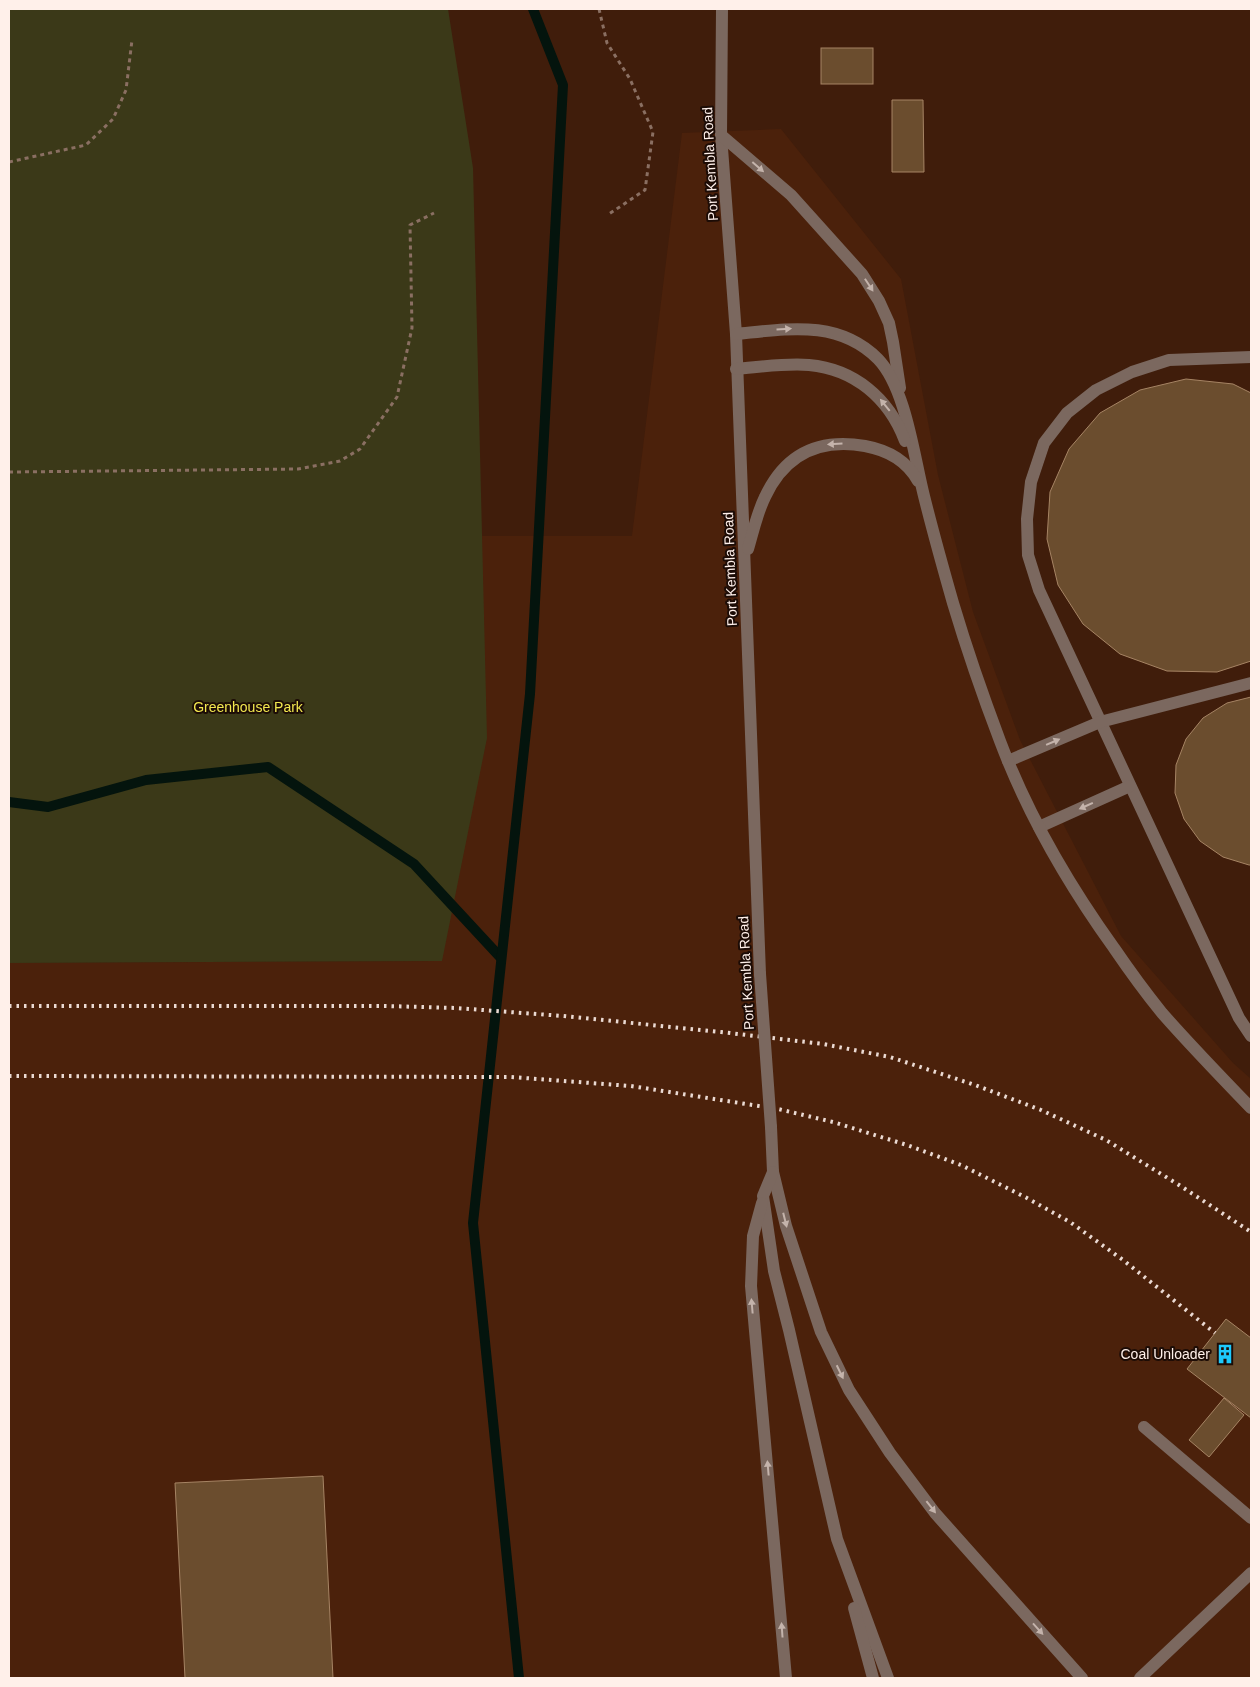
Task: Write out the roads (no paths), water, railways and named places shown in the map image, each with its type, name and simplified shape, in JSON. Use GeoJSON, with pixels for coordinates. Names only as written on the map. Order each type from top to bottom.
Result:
{"type":"FeatureCollection","features":[{"type":"Feature","properties":{"kind":"street","name":"Port Kembla Road"},"geometry":{"type":"LineString","coordinates":[[722,9],[721,135],[736,334],[760,974],[773,1172]]}},
{"type":"Feature","properties":{"kind":"street"},"geometry":{"type":"LineString","coordinates":[[721,135],[790,195],[850,260],[871,288],[885,313],[891,330],[903,408],[924,498]]}},
{"type":"Feature","properties":{"kind":"street"},"geometry":{"type":"LineString","coordinates":[[736,334],[820,329],[850,339],[865,348],[890,375],[903,408]]}},
{"type":"Feature","properties":{"kind":"street"},"geometry":{"type":"LineString","coordinates":[[1251,357],[1169,360],[1132,372],[1096,390],[1067,413],[1044,443],[1031,482],[1027,519],[1028,556],[1039,590],[1239,1018],[1251,1036]]}},
{"type":"Feature","properties":{"kind":"street"},"geometry":{"type":"LineString","coordinates":[[736,369],[807,365],[823,367],[861,382],[884,402],[901,431],[920,485],[953,604],[984,697],[1008,760],[1039,827],[1091,917],[1126,966],[1160,1011],[1251,1108]]}},
{"type":"Feature","properties":{"kind":"street"},"geometry":{"type":"LineString","coordinates":[[744,562],[759,511],[770,489],[790,464],[809,450],[838,443],[872,448],[898,458],[913,472],[920,485]]}},
{"type":"Feature","properties":{"kind":"street"},"geometry":{"type":"LineString","coordinates":[[1008,760],[1100,722],[1251,683]]}},
{"type":"Feature","properties":{"kind":"street"},"geometry":{"type":"LineString","coordinates":[[1039,827],[1130,786]]}},
{"type":"Feature","properties":{"kind":"street"},"geometry":{"type":"LineString","coordinates":[[773,1172],[763,1196],[753,1236],[751,1286],[786,1678]]}},
{"type":"Feature","properties":{"kind":"street"},"geometry":{"type":"LineString","coordinates":[[773,1172],[786,1226],[821,1332],[849,1390],[890,1454],[936,1512],[1082,1678]]}},
{"type":"Feature","properties":{"kind":"street"},"geometry":{"type":"LineString","coordinates":[[763,1196],[774,1271],[872,1678]]}},
{"type":"Feature","properties":{"kind":"street"},"geometry":{"type":"LineString","coordinates":[[1144,1427],[1251,1518]]}},
{"type":"Feature","properties":{"kind":"street"},"geometry":{"type":"LineString","coordinates":[[837,1539],[888,1678]]}},
{"type":"Feature","properties":{"kind":"street"},"geometry":{"type":"LineString","coordinates":[[1140,1678],[1251,1573]]}},
{"type":"Feature","properties":{"kind":"waterway"},"geometry":{"type":"LineString","coordinates":[[519,1678],[473,1223],[530,694],[563,85],[533,9]]}},
{"type":"Feature","properties":{"kind":"waterway"},"geometry":{"type":"LineString","coordinates":[[9,802],[48,807],[146,780],[268,767],[414,864],[501,958]]}},
{"type":"Feature","properties":{"kind":"railway"},"geometry":{"type":"LineString","coordinates":[[9,1006],[386,1006],[456,1008],[563,1016],[823,1044],[890,1057],[975,1085],[1041,1110],[1106,1140],[1251,1232]]}},
{"type":"Feature","properties":{"kind":"railway"},"geometry":{"type":"LineString","coordinates":[[9,1076],[511,1077],[631,1086],[778,1109],[833,1122],[907,1145],[961,1165],[1025,1197],[1070,1222],[1123,1260],[1215,1333]]}},
{"type":"Feature","properties":{"kind":"place","name":"Coal Unloader"},"geometry":{"type":"Point","coordinates":[1225,1354]}},
{"type":"Feature","properties":{"kind":"park label","name":"Greenhouse Park"},"geometry":{"type":"Point","coordinates":[248,707]}}]}
